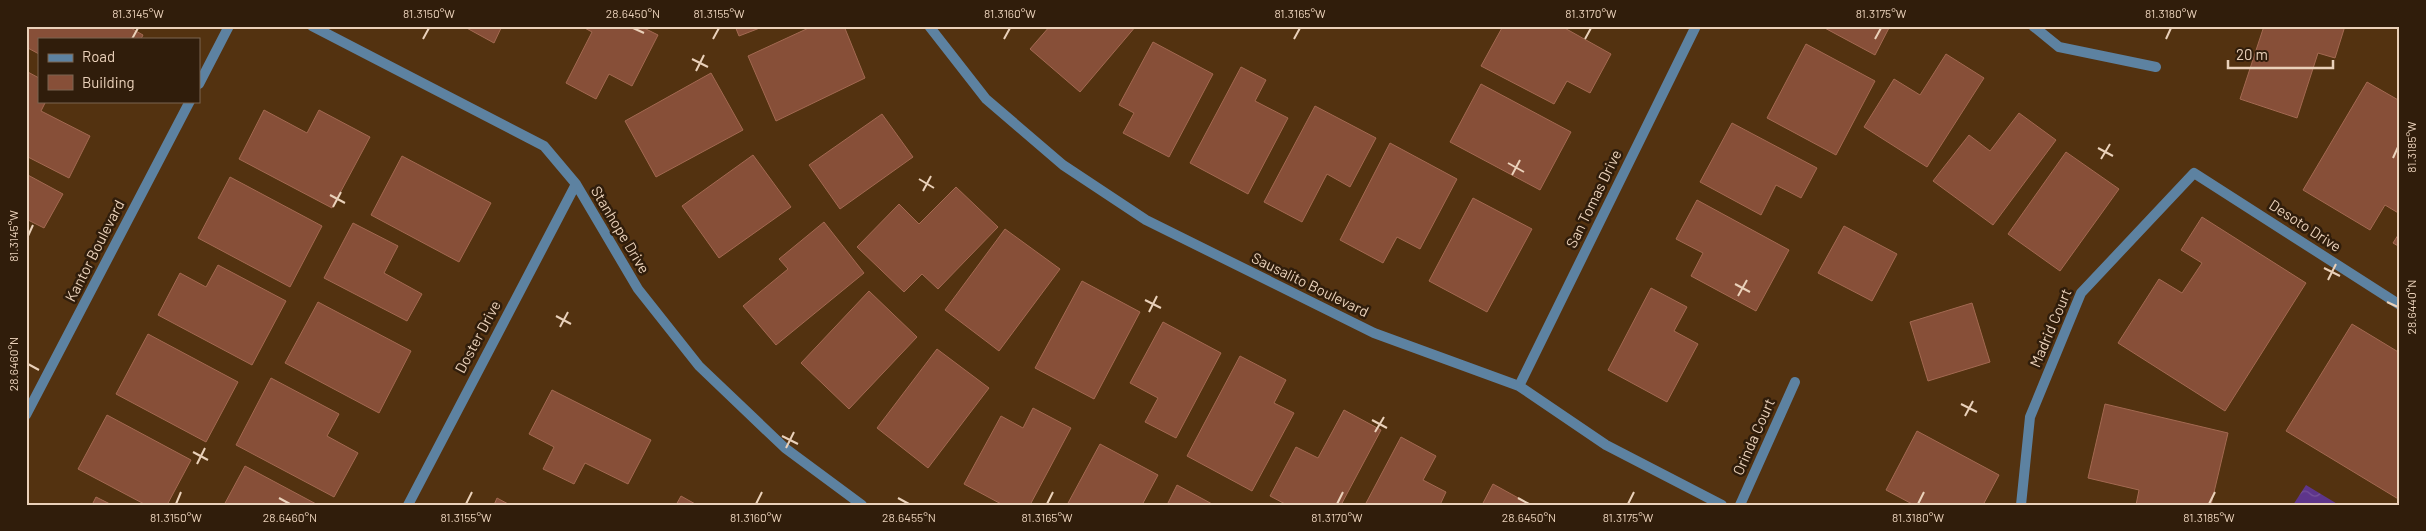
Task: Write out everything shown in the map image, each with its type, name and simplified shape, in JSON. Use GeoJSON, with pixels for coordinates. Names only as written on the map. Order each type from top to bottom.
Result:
{"type":"FeatureCollection","features":[{"type":"Feature","properties":{"kind":"street"},"geometry":{"type":"LineString","coordinates":[[200,82],[229,26]]}},
{"type":"Feature","properties":{"kind":"street","name":"Stanhope Drive"},"geometry":{"type":"LineString","coordinates":[[312,26],[544,146],[576,184],[638,289],[699,366],[785,448],[862,505]]}},
{"type":"Feature","properties":{"kind":"street","name":"Sausalito Boulevard"},"geometry":{"type":"LineString","coordinates":[[929,26],[986,99],[1063,165],[1146,220],[1374,333],[1519,386],[1606,445],[1722,505]]}},
{"type":"Feature","properties":{"kind":"street","name":"San Tomas Drive"},"geometry":{"type":"LineString","coordinates":[[1519,386],[1696,26]]}},
{"type":"Feature","properties":{"kind":"street"},"geometry":{"type":"LineString","coordinates":[[2033,26],[2059,47],[2156,67]]}},
{"type":"Feature","properties":{"kind":"street","name":"Kantor Boulevard"},"geometry":{"type":"LineString","coordinates":[[26,415],[189,102]]}},
{"type":"Feature","properties":{"kind":"street","name":"Desoto Drive"},"geometry":{"type":"LineString","coordinates":[[2194,172],[2400,305]]}},
{"type":"Feature","properties":{"kind":"street","name":"Madrid Court"},"geometry":{"type":"LineString","coordinates":[[2021,505],[2030,417],[2080,292],[2194,172]]}},
{"type":"Feature","properties":{"kind":"street","name":"Doster Drive"},"geometry":{"type":"LineString","coordinates":[[408,505],[576,184]]}},
{"type":"Feature","properties":{"kind":"street","name":"Orinda Court"},"geometry":{"type":"LineString","coordinates":[[1740,505],[1795,382]]}},
{"type":"Feature","properties":{"kind":"water"},"geometry":{"type":"Polygon","coordinates":[[[2306,485],[2339,505],[2293,505],[2306,485]]]}},
{"type":"Feature","properties":{"kind":"building"},"geometry":{"type":"Polygon","coordinates":[[[26,26],[127,26],[143,35],[142,38],[38,38],[38,53],[26,47],[26,26]]]}},
{"type":"Feature","properties":{"kind":"building"},"geometry":{"type":"Polygon","coordinates":[[[463,26],[502,26],[494,43],[463,26]]]}},
{"type":"Feature","properties":{"kind":"building"},"geometry":{"type":"Polygon","coordinates":[[[581,26],[640,26],[658,35],[632,86],[609,74],[596,99],[566,83],[592,32],[581,26]]]}},
{"type":"Feature","properties":{"kind":"building"},"geometry":{"type":"Polygon","coordinates":[[[735,26],[765,26],[739,36],[735,26]]]}},
{"type":"Feature","properties":{"kind":"building"},"geometry":{"type":"Polygon","coordinates":[[[813,26],[844,26],[865,78],[776,121],[748,56],[813,26]]]}},
{"type":"Feature","properties":{"kind":"building"},"geometry":{"type":"Polygon","coordinates":[[[1050,26],[1136,26],[1080,92],[1030,49],[1050,26]]]}},
{"type":"Feature","properties":{"kind":"building"},"geometry":{"type":"Polygon","coordinates":[[[1503,26],[1561,26],[1611,54],[1590,93],[1567,81],[1554,104],[1481,66],[1503,26]]]}},
{"type":"Feature","properties":{"kind":"building"},"geometry":{"type":"Polygon","coordinates":[[[1821,26],[1890,26],[1875,55],[1821,26]]]}},
{"type":"Feature","properties":{"kind":"building"},"geometry":{"type":"Polygon","coordinates":[[[2264,26],[2345,26],[2335,58],[2318,53],[2297,118],[2240,99],[2264,26]]]}},
{"type":"Feature","properties":{"kind":"building"},"geometry":{"type":"Polygon","coordinates":[[[1153,42],[1213,74],[1169,157],[1123,133],[1134,113],[1119,105],[1153,42]]]}},
{"type":"Feature","properties":{"kind":"building"},"geometry":{"type":"Polygon","coordinates":[[[1806,44],[1875,81],[1836,155],[1767,118],[1806,44]]]}},
{"type":"Feature","properties":{"kind":"building"},"geometry":{"type":"Polygon","coordinates":[[[1946,54],[1984,78],[1927,167],[1864,127],[1894,79],[1920,95],[1946,54]]]}},
{"type":"Feature","properties":{"kind":"building"},"geometry":{"type":"Polygon","coordinates":[[[1241,67],[1266,80],[1255,101],[1288,118],[1248,194],[1190,163],[1241,67]]]}},
{"type":"Feature","properties":{"kind":"building"},"geometry":{"type":"Polygon","coordinates":[[[26,71],[38,77],[38,102],[46,102],[41,111],[90,136],[69,178],[26,156],[26,71]]]}},
{"type":"Feature","properties":{"kind":"building"},"geometry":{"type":"Polygon","coordinates":[[[711,73],[743,130],[656,177],[625,121],[711,73]]]}},
{"type":"Feature","properties":{"kind":"building"},"geometry":{"type":"Polygon","coordinates":[[[2367,82],[2400,101],[2400,214],[2385,205],[2370,230],[2303,190],[2367,82]]]}},
{"type":"Feature","properties":{"kind":"building"},"geometry":{"type":"Polygon","coordinates":[[[1481,84],[1571,132],[1540,190],[1450,142],[1481,84]]]}},
{"type":"Feature","properties":{"kind":"building"},"geometry":{"type":"Polygon","coordinates":[[[1315,106],[1376,138],[1350,187],[1327,174],[1302,222],[1264,202],[1315,106]]]}},
{"type":"Feature","properties":{"kind":"building"},"geometry":{"type":"Polygon","coordinates":[[[264,110],[307,133],[319,110],[370,137],[332,208],[239,159],[264,110]]]}},
{"type":"Feature","properties":{"kind":"building"},"geometry":{"type":"Polygon","coordinates":[[[2019,113],[2056,140],[1993,225],[1933,181],[1969,135],[1990,151],[2019,113]]]}},
{"type":"Feature","properties":{"kind":"building"},"geometry":{"type":"Polygon","coordinates":[[[882,114],[913,157],[840,209],[809,165],[882,114]]]}},
{"type":"Feature","properties":{"kind":"building"},"geometry":{"type":"Polygon","coordinates":[[[1732,123],[1817,168],[1801,198],[1776,185],[1761,215],[1700,182],[1732,123]]]}},
{"type":"Feature","properties":{"kind":"building"},"geometry":{"type":"Polygon","coordinates":[[[1390,143],[1457,179],[1420,249],[1397,237],[1383,263],[1340,240],[1390,143]]]}},
{"type":"Feature","properties":{"kind":"building"},"geometry":{"type":"Polygon","coordinates":[[[2066,152],[2119,189],[2060,271],[2008,234],[2066,152]]]}},
{"type":"Feature","properties":{"kind":"building"},"geometry":{"type":"Polygon","coordinates":[[[753,155],[791,207],[719,258],[682,206],[753,155]]]}},
{"type":"Feature","properties":{"kind":"building"},"geometry":{"type":"Polygon","coordinates":[[[402,156],[491,203],[459,262],[371,215],[402,156]]]}},
{"type":"Feature","properties":{"kind":"building"},"geometry":{"type":"Polygon","coordinates":[[[26,174],[63,194],[44,228],[26,219],[26,174]]]}},
{"type":"Feature","properties":{"kind":"building"},"geometry":{"type":"Polygon","coordinates":[[[230,177],[322,226],[290,287],[198,238],[230,177]]]}},
{"type":"Feature","properties":{"kind":"building"},"geometry":{"type":"Polygon","coordinates":[[[956,187],[998,227],[938,289],[922,274],[904,292],[857,247],[899,204],[919,224],[956,187]]]}},
{"type":"Feature","properties":{"kind":"building"},"geometry":{"type":"Polygon","coordinates":[[[1473,198],[1532,229],[1487,312],[1429,281],[1473,198]]]}},
{"type":"Feature","properties":{"kind":"building"},"geometry":{"type":"Polygon","coordinates":[[[1697,200],[1789,250],[1756,311],[1691,276],[1703,253],[1676,239],[1697,200]]]}},
{"type":"Feature","properties":{"kind":"building"},"geometry":{"type":"Polygon","coordinates":[[[2202,217],[2306,283],[2225,411],[2118,343],[2159,279],[2182,293],[2202,263],[2181,250],[2202,217]]]}},
{"type":"Feature","properties":{"kind":"building"},"geometry":{"type":"Polygon","coordinates":[[[824,222],[864,273],[776,345],[743,306],[788,269],[779,259],[824,222]]]}},
{"type":"Feature","properties":{"kind":"building"},"geometry":{"type":"Polygon","coordinates":[[[353,223],[398,246],[384,273],[422,294],[407,321],[324,278],[353,223]]]}},
{"type":"Feature","properties":{"kind":"building"},"geometry":{"type":"Polygon","coordinates":[[[1844,226],[1897,254],[1872,301],[1818,273],[1844,226]]]}},
{"type":"Feature","properties":{"kind":"building"},"geometry":{"type":"Polygon","coordinates":[[[1005,229],[1060,269],[999,351],[945,310],[1005,229]]]}},
{"type":"Feature","properties":{"kind":"building"},"geometry":{"type":"Polygon","coordinates":[[[2400,232],[2400,247],[2393,243],[2400,232]]]}},
{"type":"Feature","properties":{"kind":"building"},"geometry":{"type":"Polygon","coordinates":[[[218,265],[286,301],[252,365],[158,315],[180,273],[206,287],[218,265]]]}},
{"type":"Feature","properties":{"kind":"building"},"geometry":{"type":"Polygon","coordinates":[[[1082,281],[1140,312],[1094,399],[1035,368],[1082,281]]]}},
{"type":"Feature","properties":{"kind":"building"},"geometry":{"type":"Polygon","coordinates":[[[1651,288],[1687,307],[1674,331],[1698,344],[1667,402],[1608,370],[1651,288]]]}},
{"type":"Feature","properties":{"kind":"building"},"geometry":{"type":"Polygon","coordinates":[[[869,291],[917,337],[849,409],[801,363],[869,291]]]}},
{"type":"Feature","properties":{"kind":"building"},"geometry":{"type":"Polygon","coordinates":[[[318,302],[411,351],[379,413],[285,363],[318,302]]]}},
{"type":"Feature","properties":{"kind":"building"},"geometry":{"type":"Polygon","coordinates":[[[1972,303],[1990,362],[1928,381],[1910,322],[1972,303]]]}},
{"type":"Feature","properties":{"kind":"building"},"geometry":{"type":"Polygon","coordinates":[[[1163,322],[1221,353],[1176,438],[1145,422],[1158,398],[1130,383],[1163,322]]]}},
{"type":"Feature","properties":{"kind":"building"},"geometry":{"type":"Polygon","coordinates":[[[2352,324],[2400,353],[2400,500],[2286,431],[2352,324]]]}},
{"type":"Feature","properties":{"kind":"building"},"geometry":{"type":"Polygon","coordinates":[[[148,334],[238,382],[206,442],[116,394],[148,334]]]}},
{"type":"Feature","properties":{"kind":"building"},"geometry":{"type":"Polygon","coordinates":[[[937,349],[989,388],[928,468],[877,428],[937,349]]]}},
{"type":"Feature","properties":{"kind":"building"},"geometry":{"type":"Polygon","coordinates":[[[1240,356],[1286,380],[1274,403],[1294,413],[1252,491],[1187,456],[1240,356]]]}},
{"type":"Feature","properties":{"kind":"building"},"geometry":{"type":"Polygon","coordinates":[[[271,378],[339,414],[327,436],[358,453],[334,497],[236,445],[271,378]]]}},
{"type":"Feature","properties":{"kind":"building"},"geometry":{"type":"Polygon","coordinates":[[[552,390],[651,440],[628,484],[585,463],[574,484],[543,469],[554,447],[529,434],[552,390]]]}},
{"type":"Feature","properties":{"kind":"building"},"geometry":{"type":"Polygon","coordinates":[[[2105,404],[2228,433],[2211,505],[2136,505],[2139,490],[2088,478],[2105,404]]]}},
{"type":"Feature","properties":{"kind":"building"},"geometry":{"type":"Polygon","coordinates":[[[1033,408],[1071,428],[1030,505],[1003,505],[964,484],[1001,416],[1023,428],[1033,408]]]}},
{"type":"Feature","properties":{"kind":"building"},"geometry":{"type":"Polygon","coordinates":[[[1344,410],[1381,430],[1341,505],[1287,505],[1270,496],[1296,447],[1318,458],[1344,410]]]}},
{"type":"Feature","properties":{"kind":"building"},"geometry":{"type":"Polygon","coordinates":[[[107,415],[191,460],[167,505],[146,505],[78,469],[107,415]]]}},
{"type":"Feature","properties":{"kind":"building"},"geometry":{"type":"Polygon","coordinates":[[[1917,431],[1999,475],[1983,505],[1914,505],[1886,490],[1917,431]]]}},
{"type":"Feature","properties":{"kind":"building"},"geometry":{"type":"Polygon","coordinates":[[[1401,437],[1436,456],[1423,480],[1446,492],[1440,505],[1365,505],[1401,437]]]}},
{"type":"Feature","properties":{"kind":"building"},"geometry":{"type":"Polygon","coordinates":[[[1100,444],[1158,475],[1142,505],[1067,505],[1100,444]]]}},
{"type":"Feature","properties":{"kind":"building"},"geometry":{"type":"Polygon","coordinates":[[[245,466],[318,505],[224,505],[245,466]]]}},
{"type":"Feature","properties":{"kind":"building"},"geometry":{"type":"Polygon","coordinates":[[[1493,484],[1531,505],[1482,505],[1493,484]]]}},
{"type":"Feature","properties":{"kind":"building"},"geometry":{"type":"Polygon","coordinates":[[[1177,485],[1214,505],[1167,505],[1177,485]]]}},
{"type":"Feature","properties":{"kind":"building"},"geometry":{"type":"Polygon","coordinates":[[[681,496],[697,505],[676,505],[681,496]]]}},
{"type":"Feature","properties":{"kind":"building"},"geometry":{"type":"Polygon","coordinates":[[[96,497],[112,505],[92,505],[96,497]]]}},
{"type":"Feature","properties":{"kind":"building"},"geometry":{"type":"Polygon","coordinates":[[[497,498],[510,505],[494,505],[497,498]]]}}]}
